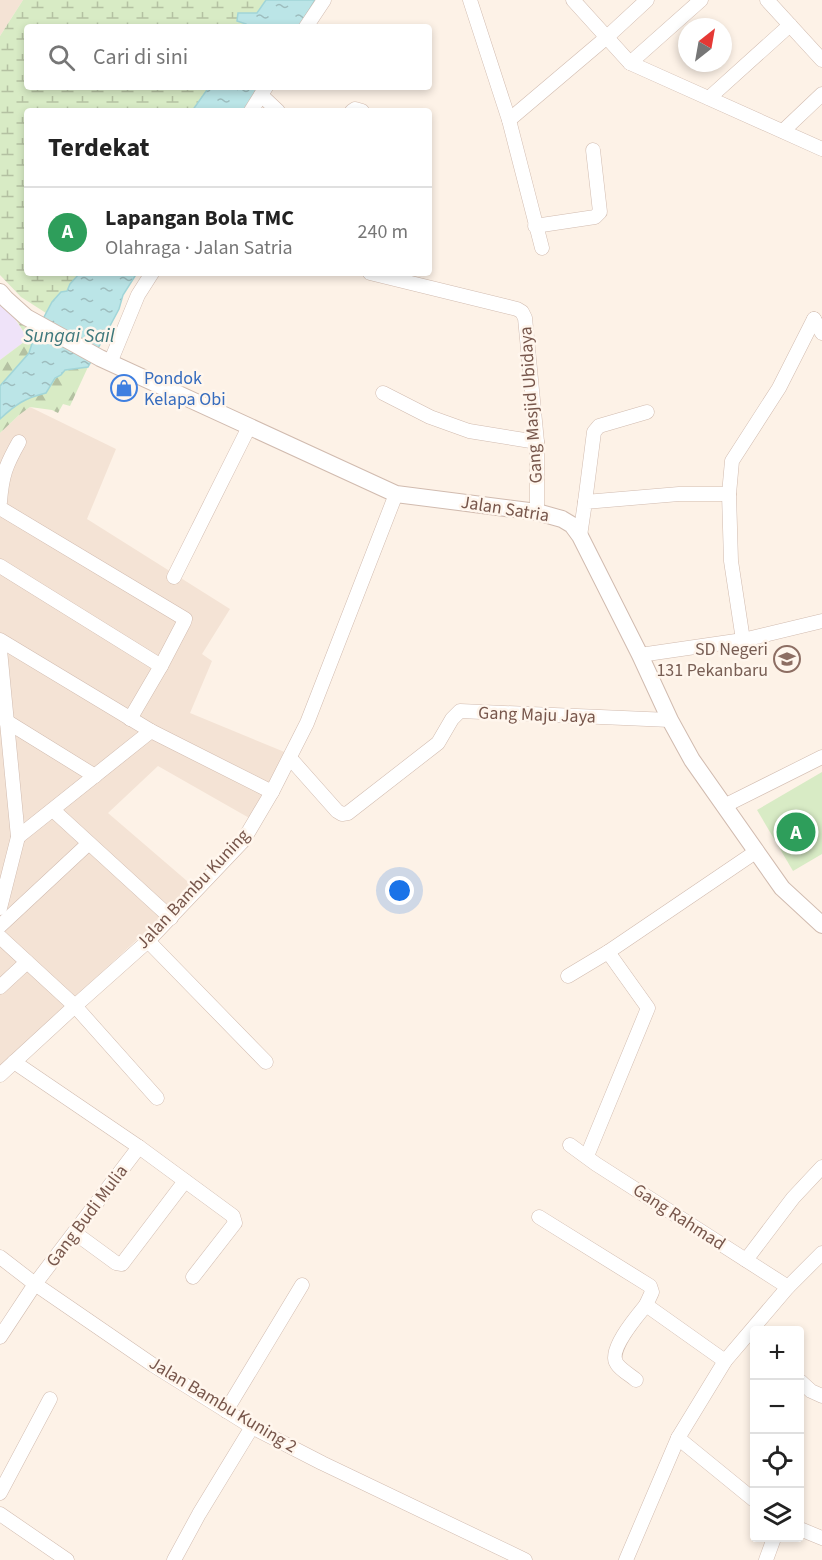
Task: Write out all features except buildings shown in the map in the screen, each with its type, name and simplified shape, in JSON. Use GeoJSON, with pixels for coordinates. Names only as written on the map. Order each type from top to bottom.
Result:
{"type":"FeatureCollection","features":[{"type":"Feature","properties":{"kind":"street"},"geometry":{"type":"LineString","coordinates":[[308,24],[324,0]]}},
{"type":"Feature","properties":{"kind":"street"},"geometry":{"type":"LineString","coordinates":[[470,0],[509,120],[542,248]]}},
{"type":"Feature","properties":{"kind":"street"},"geometry":{"type":"LineString","coordinates":[[573,0],[630,63],[822,149]]}},
{"type":"Feature","properties":{"kind":"street"},"geometry":{"type":"LineString","coordinates":[[509,120],[647,0]]}},
{"type":"Feature","properties":{"kind":"street"},"geometry":{"type":"LineString","coordinates":[[630,63],[701,0]]}},
{"type":"Feature","properties":{"kind":"street"},"geometry":{"type":"LineString","coordinates":[[767,0],[822,60]]}},
{"type":"Feature","properties":{"kind":"street"},"geometry":{"type":"LineString","coordinates":[[709,98],[790,25]]}},
{"type":"Feature","properties":{"kind":"street"},"geometry":{"type":"LineString","coordinates":[[254,108],[264,91],[276,108]]}},
{"type":"Feature","properties":{"kind":"street"},"geometry":{"type":"LineString","coordinates":[[783,131],[822,94]]}},
{"type":"Feature","properties":{"kind":"street"},"geometry":{"type":"LineString","coordinates":[[535,226],[598,215],[600,212],[592,150]]}},
{"type":"Feature","properties":{"kind":"street"},"geometry":{"type":"LineString","coordinates":[[105,360],[150,276]]}},
{"type":"Feature","properties":{"kind":"street","name":"Gang Masjid Ubidaya"},"geometry":{"type":"LineString","coordinates":[[382,276],[522,312],[525,318],[537,442],[537,512]]}},
{"type":"Feature","properties":{"kind":"street","name":"Jalan Satria"},"geometry":{"type":"LineString","coordinates":[[0,292],[26,316],[105,360],[396,494],[537,512],[562,519],[572,525],[580,536],[640,655],[669,720],[692,760],[782,888],[822,925]]}},
{"type":"Feature","properties":{"kind":"street"},"geometry":{"type":"LineString","coordinates":[[743,640],[731,561],[729,494],[732,461],[779,388],[814,319],[822,333]]}},
{"type":"Feature","properties":{"kind":"street"},"geometry":{"type":"LineString","coordinates":[[382,393],[430,417],[469,431],[537,442]]}},
{"type":"Feature","properties":{"kind":"street"},"geometry":{"type":"LineString","coordinates":[[580,536],[594,432],[599,426],[647,412]]}},
{"type":"Feature","properties":{"kind":"street"},"geometry":{"type":"LineString","coordinates":[[174,577],[249,427]]}},
{"type":"Feature","properties":{"kind":"street"},"geometry":{"type":"LineString","coordinates":[[0,502],[1,485],[6,466],[19,442]]}},
{"type":"Feature","properties":{"kind":"street","name":"Jalan Bambu Kuning"},"geometry":{"type":"LineString","coordinates":[[0,1075],[148,941],[243,842],[272,792],[307,723],[396,494]]}},
{"type":"Feature","properties":{"kind":"street"},"geometry":{"type":"LineString","coordinates":[[585,502],[680,494],[729,494]]}},
{"type":"Feature","properties":{"kind":"street"},"geometry":{"type":"LineString","coordinates":[[0,508],[183,617],[184,622],[130,719]]}},
{"type":"Feature","properties":{"kind":"street"},"geometry":{"type":"LineString","coordinates":[[0,566],[161,666]]}},
{"type":"Feature","properties":{"kind":"street"},"geometry":{"type":"LineString","coordinates":[[640,655],[743,640],[822,621]]}},
{"type":"Feature","properties":{"kind":"street"},"geometry":{"type":"LineString","coordinates":[[0,640],[151,731],[272,792]]}},
{"type":"Feature","properties":{"kind":"street"},"geometry":{"type":"LineString","coordinates":[[0,650],[18,837],[0,908]]}},
{"type":"Feature","properties":{"kind":"street","name":"Gang Maju Jaya"},"geometry":{"type":"LineString","coordinates":[[290,758],[342,814],[348,813],[438,743],[452,719],[460,711],[669,720]]}},
{"type":"Feature","properties":{"kind":"street"},"geometry":{"type":"LineString","coordinates":[[6,721],[95,776]]}},
{"type":"Feature","properties":{"kind":"street"},"geometry":{"type":"LineString","coordinates":[[18,837],[151,731]]}},
{"type":"Feature","properties":{"kind":"street"},"geometry":{"type":"LineString","coordinates":[[724,806],[822,757]]}},
{"type":"Feature","properties":{"kind":"street"},"geometry":{"type":"LineString","coordinates":[[52,810],[171,918]]}},
{"type":"Feature","properties":{"kind":"street"},"geometry":{"type":"LineString","coordinates":[[0,926],[88,844]]}},
{"type":"Feature","properties":{"kind":"street"},"geometry":{"type":"LineString","coordinates":[[568,976],[608,952],[757,851]]}},
{"type":"Feature","properties":{"kind":"street"},"geometry":{"type":"LineString","coordinates":[[0,937],[75,1006],[157,1098]]}},
{"type":"Feature","properties":{"kind":"street"},"geometry":{"type":"LineString","coordinates":[[148,941],[266,1062]]}},
{"type":"Feature","properties":{"kind":"street"},"geometry":{"type":"LineString","coordinates":[[587,1156],[648,1008],[608,952]]}},
{"type":"Feature","properties":{"kind":"street"},"geometry":{"type":"LineString","coordinates":[[0,987],[27,962]]}},
{"type":"Feature","properties":{"kind":"street"},"geometry":{"type":"LineString","coordinates":[[14,1062],[139,1147],[233,1216],[235,1223],[193,1277]]}},
{"type":"Feature","properties":{"kind":"street","name":"Gang Rahmad"},"geometry":{"type":"LineString","coordinates":[[570,1145],[788,1287]]}},
{"type":"Feature","properties":{"kind":"street","name":"Gang Budi Mulia"},"geometry":{"type":"LineString","coordinates":[[0,1337],[35,1284],[139,1147]]}},
{"type":"Feature","properties":{"kind":"street"},"geometry":{"type":"LineString","coordinates":[[746,1260],[793,1198],[822,1167]]}},
{"type":"Feature","properties":{"kind":"street"},"geometry":{"type":"LineString","coordinates":[[75,1233],[116,1263],[122,1264],[185,1181]]}},
{"type":"Feature","properties":{"kind":"street"},"geometry":{"type":"LineString","coordinates":[[538,1217],[650,1287],[651,1292],[646,1305],[621,1339],[614,1354],[616,1363],[636,1380]]}},
{"type":"Feature","properties":{"kind":"street"},"geometry":{"type":"LineString","coordinates":[[759,1326],[788,1287],[822,1253]]}},
{"type":"Feature","properties":{"kind":"street","name":"Jalan Bambu Kuning 2"},"geometry":{"type":"LineString","coordinates":[[0,1257],[35,1284],[153,1365],[252,1427],[525,1560]]}},
{"type":"Feature","properties":{"kind":"street"},"geometry":{"type":"LineString","coordinates":[[226,1411],[302,1285]]}},
{"type":"Feature","properties":{"kind":"street"},"geometry":{"type":"LineString","coordinates":[[646,1305],[724,1361]]}},
{"type":"Feature","properties":{"kind":"street"},"geometry":{"type":"LineString","coordinates":[[626,1560],[678,1438],[724,1361],[750,1337]]}},
{"type":"Feature","properties":{"kind":"street"},"geometry":{"type":"LineString","coordinates":[[804,1384],[822,1396]]}},
{"type":"Feature","properties":{"kind":"street"},"geometry":{"type":"LineString","coordinates":[[0,1493],[50,1399]]}},
{"type":"Feature","properties":{"kind":"street"},"geometry":{"type":"LineString","coordinates":[[174,1560],[252,1427]]}},
{"type":"Feature","properties":{"kind":"street"},"geometry":{"type":"LineString","coordinates":[[678,1438],[750,1497]]}},
{"type":"Feature","properties":{"kind":"street"},"geometry":{"type":"LineString","coordinates":[[0,1514],[66,1560]]}},
{"type":"Feature","properties":{"kind":"street"},"geometry":{"type":"LineString","coordinates":[[804,1531],[822,1538]]}},
{"type":"Feature","properties":{"kind":"street"},"geometry":{"type":"LineString","coordinates":[[766,1560],[773,1542]]}},
{"type":"Feature","properties":{"kind":"shaded area"},"geometry":{"type":"Polygon","coordinates":[[[0,0],[23,0],[0,36],[0,0]]]}},
{"type":"Feature","properties":{"kind":"shaded area"},"geometry":{"type":"Polygon","coordinates":[[[0,296],[28,339],[0,360],[0,296]]]}},
{"type":"Feature","properties":{"kind":"shaded area"},"geometry":{"type":"Polygon","coordinates":[[[30,407],[116,449],[87,519],[230,609],[202,654],[212,661],[190,713],[287,753],[251,819],[158,766],[108,813],[194,887],[0,1069],[0,433],[30,407]]]}},
{"type":"Feature","properties":{"kind":"green space"},"geometry":{"type":"Polygon","coordinates":[[[23,0],[266,0],[248,24],[24,24],[24,90],[207,90],[194,108],[24,108],[24,276],[77,276],[67,291],[52,302],[46,313],[21,297],[0,275],[0,36],[23,0]]]}},
{"type":"Feature","properties":{"kind":"green space"},"geometry":{"type":"Polygon","coordinates":[[[15,318],[35,334],[29,353],[0,386],[0,360],[28,339],[15,318]]]}},
{"type":"Feature","properties":{"kind":"green space"},"geometry":{"type":"Polygon","coordinates":[[[88,367],[70,406],[63,404],[58,413],[30,407],[0,433],[0,419],[16,406],[26,399],[46,393],[55,378],[65,370],[88,367]]]}},
{"type":"Feature","properties":{"kind":"green space"},"geometry":{"type":"Polygon","coordinates":[[[822,772],[822,854],[793,871],[757,810],[822,772]]]}},
{"type":"Feature","properties":{"kind":"water"},"geometry":{"type":"Polygon","coordinates":[[[266,0],[315,0],[301,24],[246,24],[237,21],[238,13],[257,13],[266,0]]]}},
{"type":"Feature","properties":{"kind":"water"},"geometry":{"type":"Polygon","coordinates":[[[207,90],[260,90],[249,108],[194,108],[207,90]]]}},
{"type":"Feature","properties":{"kind":"water","name":"Sungai Sail"},"geometry":{"type":"Polygon","coordinates":[[[77,276],[135,276],[123,295],[119,309],[88,367],[65,370],[55,378],[46,393],[21,402],[0,419],[0,386],[29,353],[35,334],[52,302],[61,292],[67,291],[77,276]]]}},
{"type":"Feature","properties":{"kind":"place","name":"Pondok Kelapa Obi"},"geometry":{"type":"Point","coordinates":[124,388]}},
{"type":"Feature","properties":{"kind":"place","name":"SD Negeri 131 Pekanbaru"},"geometry":{"type":"Point","coordinates":[787,659]}},
{"type":"Feature","properties":{"kind":"place","name":"Lapangan Bola TMC"},"geometry":{"type":"Point","coordinates":[796,832]}}]}
